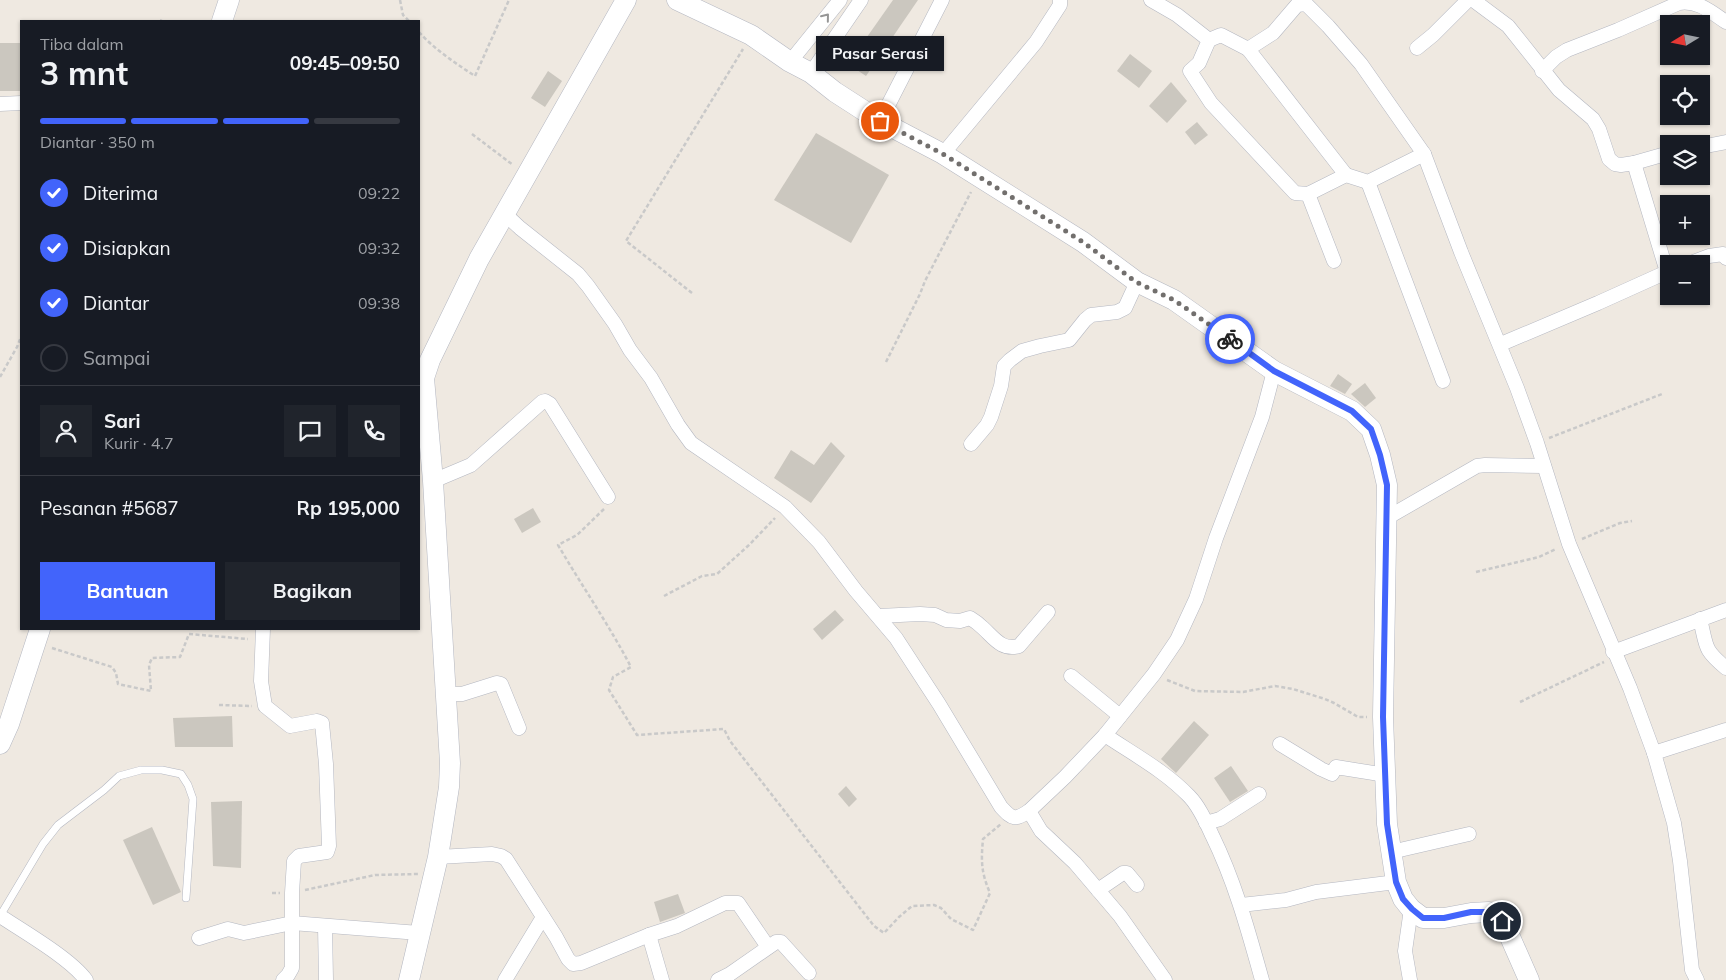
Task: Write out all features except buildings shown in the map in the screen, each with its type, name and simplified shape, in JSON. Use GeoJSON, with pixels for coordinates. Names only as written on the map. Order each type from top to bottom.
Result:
{"type":"FeatureCollection","features":[{"type":"Feature","properties":{"kind":"street"},"geometry":{"type":"LineString","coordinates":[[222,20],[229,0]]}},
{"type":"Feature","properties":{"kind":"street"},"geometry":{"type":"LineString","coordinates":[[409,980],[436,865],[449,787],[450,763],[424,360],[449,320],[470,276],[626,0]]}},
{"type":"Feature","properties":{"kind":"street"},"geometry":{"type":"LineString","coordinates":[[677,0],[752,35],[880,121],[943,154],[1083,242],[1136,282],[1174,300],[1274,371],[1352,411],[1371,429],[1380,455],[1387,485],[1383,717],[1387,824],[1396,882],[1403,899],[1423,918],[1444,918],[1471,912],[1489,912],[1502,921],[1529,980]]}},
{"type":"Feature","properties":{"kind":"street"},"geometry":{"type":"LineString","coordinates":[[790,62],[840,0]]}},
{"type":"Feature","properties":{"kind":"street"},"geometry":{"type":"LineString","coordinates":[[811,74],[862,0]]}},
{"type":"Feature","properties":{"kind":"street"},"geometry":{"type":"LineString","coordinates":[[880,121],[942,0]]}},
{"type":"Feature","properties":{"kind":"street"},"geometry":{"type":"LineString","coordinates":[[943,154],[1036,42],[1060,5],[1060,0]]}},
{"type":"Feature","properties":{"kind":"street"},"geometry":{"type":"LineString","coordinates":[[1151,0],[1177,15],[1209,40]]}},
{"type":"Feature","properties":{"kind":"street"},"geometry":{"type":"LineString","coordinates":[[1417,48],[1468,0]]}},
{"type":"Feature","properties":{"kind":"street"},"geometry":{"type":"LineString","coordinates":[[1473,0],[1508,26],[1559,90],[1593,119],[1599,129],[1609,159],[1615,164],[1634,163],[1660,156]]}},
{"type":"Feature","properties":{"kind":"street"},"geometry":{"type":"LineString","coordinates":[[1542,71],[1556,57],[1567,50],[1679,3],[1694,3],[1726,22]]}},
{"type":"Feature","properties":{"kind":"street"},"geometry":{"type":"LineString","coordinates":[[1248,49],[1273,33],[1297,5],[1306,4],[1361,64],[1424,154],[1461,252],[1501,344],[1537,443],[1569,544],[1654,753],[1674,824],[1680,860],[1692,970],[1697,980]]}},
{"type":"Feature","properties":{"kind":"street"},"geometry":{"type":"LineString","coordinates":[[1346,175],[1308,194],[1295,193],[1211,103],[1190,71],[1199,63],[1209,40],[1221,35],[1248,49],[1346,175],[1368,182],[1424,154]]}},
{"type":"Feature","properties":{"kind":"street"},"geometry":{"type":"LineString","coordinates":[[0,104],[20,103]]}},
{"type":"Feature","properties":{"kind":"street"},"geometry":{"type":"LineString","coordinates":[[1710,145],[1726,142]]}},
{"type":"Feature","properties":{"kind":"street"},"geometry":{"type":"LineString","coordinates":[[1634,163],[1663,255]]}},
{"type":"Feature","properties":{"kind":"street"},"geometry":{"type":"LineString","coordinates":[[1368,182],[1443,382]]}},
{"type":"Feature","properties":{"kind":"street"},"geometry":{"type":"LineString","coordinates":[[1308,194],[1334,261]]}},
{"type":"Feature","properties":{"kind":"street"},"geometry":{"type":"LineString","coordinates":[[505,214],[578,274],[588,286],[615,324],[630,350],[651,378],[678,425],[691,443],[785,507],[819,542],[856,591],[896,638],[939,704],[1001,808],[1010,817],[1018,818],[1029,811],[1065,777],[1120,716],[1154,674],[1177,640],[1196,600],[1216,538],[1262,417],[1274,371]]}},
{"type":"Feature","properties":{"kind":"street"},"geometry":{"type":"LineString","coordinates":[[1710,256],[1718,253],[1723,254],[1726,258]]}},
{"type":"Feature","properties":{"kind":"street"},"geometry":{"type":"LineString","coordinates":[[1501,344],[1660,276]]}},
{"type":"Feature","properties":{"kind":"street"},"geometry":{"type":"LineString","coordinates":[[971,444],[987,425],[991,417],[1001,386],[1004,366],[1010,360],[1022,351],[1069,340],[1091,315],[1117,312],[1125,308],[1136,282]]}},
{"type":"Feature","properties":{"kind":"street"},"geometry":{"type":"LineString","coordinates":[[433,481],[471,465],[528,413],[545,401],[550,404],[608,497]]}},
{"type":"Feature","properties":{"kind":"street"},"geometry":{"type":"LineString","coordinates":[[1385,519],[1477,466],[1485,464],[1544,466]]}},
{"type":"Feature","properties":{"kind":"street"},"geometry":{"type":"LineString","coordinates":[[1615,654],[1726,610]]}},
{"type":"Feature","properties":{"kind":"street"},"geometry":{"type":"LineString","coordinates":[[879,616],[935,614],[946,620],[960,621],[970,618],[998,643],[1013,647],[1019,646],[1048,612]]}},
{"type":"Feature","properties":{"kind":"street"},"geometry":{"type":"LineString","coordinates":[[1700,619],[1706,648],[1715,660],[1726,668]]}},
{"type":"Feature","properties":{"kind":"street"},"geometry":{"type":"LineString","coordinates":[[262,635],[261,681],[265,706],[290,726],[317,721],[322,723],[324,740],[329,846],[327,852],[298,856],[294,861],[292,968],[283,980]]}},
{"type":"Feature","properties":{"kind":"street"},"geometry":{"type":"LineString","coordinates":[[0,744],[4,722],[38,636]]}},
{"type":"Feature","properties":{"kind":"street"},"geometry":{"type":"LineString","coordinates":[[1070,676],[1120,716]]}},
{"type":"Feature","properties":{"kind":"street"},"geometry":{"type":"LineString","coordinates":[[447,694],[462,694],[497,683],[501,684],[519,728]]}},
{"type":"Feature","properties":{"kind":"street"},"geometry":{"type":"LineString","coordinates":[[1654,753],[1726,730]]}},
{"type":"Feature","properties":{"kind":"street"},"geometry":{"type":"LineString","coordinates":[[1105,734],[1167,777],[1190,796],[1227,866],[1241,905],[1262,980]]}},
{"type":"Feature","properties":{"kind":"street"},"geometry":{"type":"LineString","coordinates":[[1280,744],[1332,774],[1336,767],[1386,775]]}},
{"type":"Feature","properties":{"kind":"street"},"geometry":{"type":"LineString","coordinates":[[1206,824],[1220,819],[1259,794]]}},
{"type":"Feature","properties":{"kind":"street"},"geometry":{"type":"LineString","coordinates":[[1029,811],[1042,831],[1098,890],[1136,938],[1165,980]]}},
{"type":"Feature","properties":{"kind":"street"},"geometry":{"type":"LineString","coordinates":[[1390,852],[1469,834]]}},
{"type":"Feature","properties":{"kind":"street"},"geometry":{"type":"LineString","coordinates":[[436,865],[492,854],[506,859],[568,959],[574,964],[581,963],[649,934],[677,926],[725,903],[732,902],[738,903],[768,947]]}},
{"type":"Feature","properties":{"kind":"street"},"geometry":{"type":"LineString","coordinates":[[1098,890],[1122,872],[1127,873],[1137,885]]}},
{"type":"Feature","properties":{"kind":"street"},"geometry":{"type":"LineString","coordinates":[[1241,905],[1286,900],[1316,892],[1396,882]]}},
{"type":"Feature","properties":{"kind":"street"},"geometry":{"type":"LineString","coordinates":[[1410,980],[1405,951],[1412,909]]}},
{"type":"Feature","properties":{"kind":"street"},"geometry":{"type":"LineString","coordinates":[[0,916],[68,963],[86,980]]}},
{"type":"Feature","properties":{"kind":"street"},"geometry":{"type":"LineString","coordinates":[[505,980],[543,918]]}},
{"type":"Feature","properties":{"kind":"street"},"geometry":{"type":"LineString","coordinates":[[199,938],[228,929],[244,933],[292,923],[419,934]]}},
{"type":"Feature","properties":{"kind":"street"},"geometry":{"type":"LineString","coordinates":[[325,926],[326,980]]}},
{"type":"Feature","properties":{"kind":"street"},"geometry":{"type":"LineString","coordinates":[[649,934],[662,980]]}},
{"type":"Feature","properties":{"kind":"street"},"geometry":{"type":"LineString","coordinates":[[718,980],[730,974],[776,942],[781,942],[810,973]]}},
{"type":"Feature","properties":{"kind":"lane"},"geometry":{"type":"LineString","coordinates":[[0,916],[43,844],[58,825],[120,776],[141,770],[162,770],[181,774],[188,785],[193,799],[186,898]]}},
{"type":"Feature","properties":{"kind":"path"},"geometry":{"type":"LineString","coordinates":[[400,0],[404,15],[408,20]]}},
{"type":"Feature","properties":{"kind":"path"},"geometry":{"type":"LineString","coordinates":[[420,33],[459,66],[475,76],[509,0]]}},
{"type":"Feature","properties":{"kind":"path"},"geometry":{"type":"LineString","coordinates":[[692,293],[626,242],[752,35]]}},
{"type":"Feature","properties":{"kind":"path"},"geometry":{"type":"LineString","coordinates":[[472,134],[527,175]]}},
{"type":"Feature","properties":{"kind":"path"},"geometry":{"type":"LineString","coordinates":[[886,362],[925,280],[978,177]]}},
{"type":"Feature","properties":{"kind":"path"},"geometry":{"type":"LineString","coordinates":[[0,377],[20,340]]}},
{"type":"Feature","properties":{"kind":"path"},"geometry":{"type":"LineString","coordinates":[[1537,443],[1662,394]]}},
{"type":"Feature","properties":{"kind":"path"},"geometry":{"type":"LineString","coordinates":[[608,497],[610,501],[606,506],[577,535],[558,545],[615,635],[631,667],[613,676],[609,690],[637,736],[724,729],[730,741],[874,926],[884,933],[912,906],[934,905],[941,908],[951,919],[973,930],[990,892],[983,878],[980,864],[983,840],[1010,817]]}},
{"type":"Feature","properties":{"kind":"path"},"geometry":{"type":"LineString","coordinates":[[664,596],[702,576],[717,574],[748,546],[785,507]]}},
{"type":"Feature","properties":{"kind":"path"},"geometry":{"type":"LineString","coordinates":[[38,636],[112,667],[116,673],[118,684],[151,691],[149,665],[152,658],[180,657],[189,634],[262,635]]}},
{"type":"Feature","properties":{"kind":"path"},"geometry":{"type":"LineString","coordinates":[[1520,702],[1615,654]]}},
{"type":"Feature","properties":{"kind":"path"},"geometry":{"type":"LineString","coordinates":[[1154,674],[1196,691],[1243,692],[1275,686],[1293,689],[1334,702],[1358,717],[1383,717]]}},
{"type":"Feature","properties":{"kind":"path"},"geometry":{"type":"LineString","coordinates":[[219,705],[265,706]]}},
{"type":"Feature","properties":{"kind":"path"},"geometry":{"type":"LineString","coordinates":[[272,893],[292,893],[375,875],[436,865]]}},
{"type":"Feature","properties":{"kind":"way so far"},"geometry":{"type":"LineString","coordinates":[[880,121],[943,154],[1083,242],[1136,282],[1174,300],[1230,339]]}},
{"type":"Feature","properties":{"kind":"place","name":"Pasar Serasi"},"geometry":{"type":"Point","coordinates":[880,121]}},
{"type":"Feature","properties":{"kind":"route"},"geometry":{"type":"LineString","coordinates":[[1230,339],[1274,371],[1352,411],[1371,429],[1380,455],[1387,485],[1383,717],[1387,824],[1396,882],[1403,899],[1423,918],[1444,918],[1471,912],[1489,912],[1502,921]]}}]}
